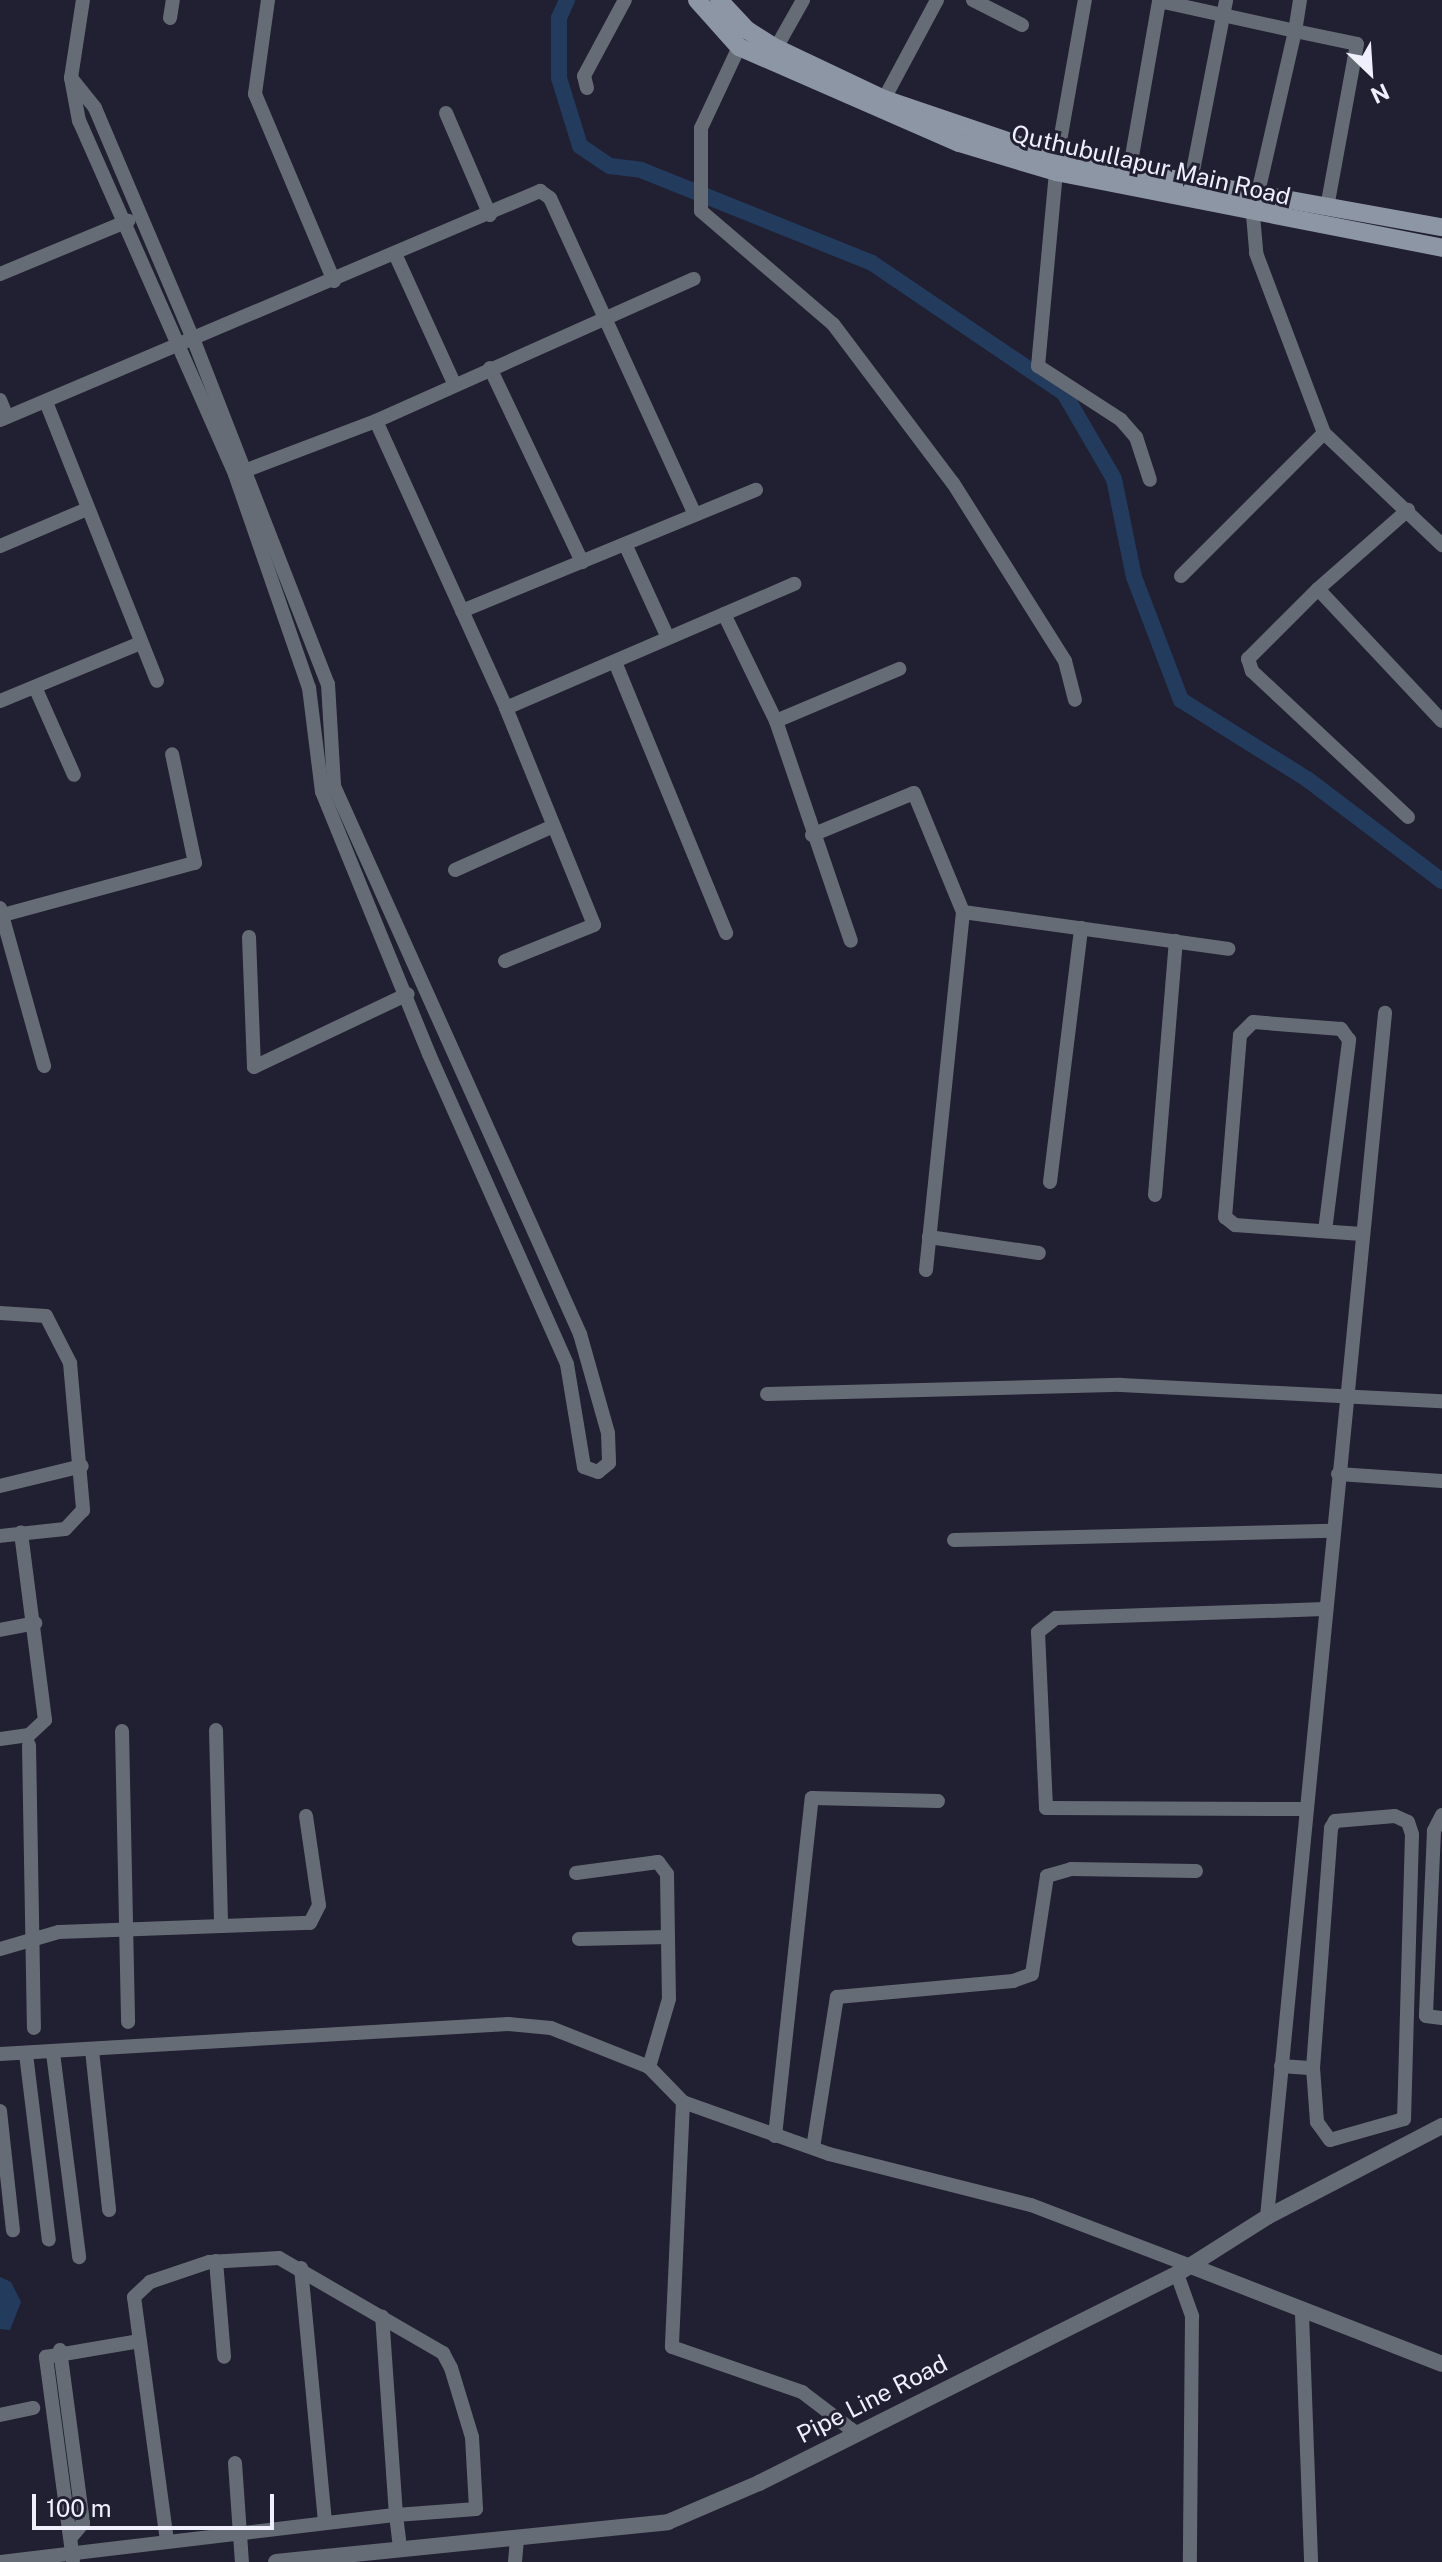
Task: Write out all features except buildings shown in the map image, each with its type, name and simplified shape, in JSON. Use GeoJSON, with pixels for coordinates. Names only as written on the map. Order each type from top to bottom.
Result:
{"type":"FeatureCollection","features":[{"type":"Feature","properties":{"kind":"main road","name":"Quthubullapur Main Road"},"geometry":{"type":"LineString","coordinates":[[697,0],[739,47],[959,143],[1442,248]]}},
{"type":"Feature","properties":{"kind":"main road","name":"Quthubullapur Main Road"},"geometry":{"type":"LineString","coordinates":[[719,0],[747,30],[776,48],[884,99],[1056,165]]}},
{"type":"Feature","properties":{"kind":"main road","name":"Quthubullapur Main Road"},"geometry":{"type":"LineString","coordinates":[[1128,181],[1190,186],[1254,205],[1327,207],[1442,227]]}},
{"type":"Feature","properties":{"kind":"street"},"geometry":{"type":"LineString","coordinates":[[83,0],[71,78],[79,121],[188,344]]}},
{"type":"Feature","properties":{"kind":"street"},"geometry":{"type":"LineString","coordinates":[[170,18],[173,0]]}},
{"type":"Feature","properties":{"kind":"street"},"geometry":{"type":"LineString","coordinates":[[268,0],[255,94],[334,281]]}},
{"type":"Feature","properties":{"kind":"street"},"geometry":{"type":"LineString","coordinates":[[587,88],[584,76],[625,0]]}},
{"type":"Feature","properties":{"kind":"street"},"geometry":{"type":"LineString","coordinates":[[776,48],[803,0]]}},
{"type":"Feature","properties":{"kind":"street"},"geometry":{"type":"LineString","coordinates":[[884,99],[937,0]]}},
{"type":"Feature","properties":{"kind":"street"},"geometry":{"type":"LineString","coordinates":[[973,0],[1022,25]]}},
{"type":"Feature","properties":{"kind":"street"},"geometry":{"type":"LineString","coordinates":[[1085,0],[1056,165],[1038,366],[1121,420],[1136,437],[1150,480]]}},
{"type":"Feature","properties":{"kind":"street"},"geometry":{"type":"LineString","coordinates":[[1128,181],[1157,0],[1224,7],[1295,31],[1357,44],[1327,207]]}},
{"type":"Feature","properties":{"kind":"street"},"geometry":{"type":"LineString","coordinates":[[1300,0],[1254,205],[1256,253],[1324,433],[1442,545]]}},
{"type":"Feature","properties":{"kind":"street"},"geometry":{"type":"LineString","coordinates":[[1190,186],[1224,7]]}},
{"type":"Feature","properties":{"kind":"street"},"geometry":{"type":"LineString","coordinates":[[739,47],[701,128],[698,197],[701,211],[833,324],[953,483],[1065,661],[1075,700]]}},
{"type":"Feature","properties":{"kind":"street"},"geometry":{"type":"LineString","coordinates":[[71,78],[95,108],[188,344],[241,472],[329,693],[334,786],[580,1334],[608,1433],[609,1463],[598,1472],[584,1467],[567,1364],[322,792],[309,693],[241,472]]}},
{"type":"Feature","properties":{"kind":"street"},"geometry":{"type":"LineString","coordinates":[[446,113],[490,215]]}},
{"type":"Feature","properties":{"kind":"street"},"geometry":{"type":"LineString","coordinates":[[0,400],[4,419],[545,193],[695,514]]}},
{"type":"Feature","properties":{"kind":"street"},"geometry":{"type":"LineString","coordinates":[[0,273],[128,221]]}},
{"type":"Feature","properties":{"kind":"street"},"geometry":{"type":"LineString","coordinates":[[396,256],[454,383]]}},
{"type":"Feature","properties":{"kind":"street"},"geometry":{"type":"LineString","coordinates":[[241,472],[376,421],[454,383],[694,279]]}},
{"type":"Feature","properties":{"kind":"street"},"geometry":{"type":"LineString","coordinates":[[490,368],[582,562]]}},
{"type":"Feature","properties":{"kind":"street"},"geometry":{"type":"LineString","coordinates":[[46,402],[157,681]]}},
{"type":"Feature","properties":{"kind":"street"},"geometry":{"type":"LineString","coordinates":[[376,421],[506,708],[551,827],[594,925],[505,961]]}},
{"type":"Feature","properties":{"kind":"street"},"geometry":{"type":"LineString","coordinates":[[1181,576],[1324,433]]}},
{"type":"Feature","properties":{"kind":"street"},"geometry":{"type":"LineString","coordinates":[[462,611],[756,490]]}},
{"type":"Feature","properties":{"kind":"street"},"geometry":{"type":"LineString","coordinates":[[0,546],[87,509]]}},
{"type":"Feature","properties":{"kind":"street"},"geometry":{"type":"LineString","coordinates":[[1408,510],[1250,654],[1248,665],[1408,817]]}},
{"type":"Feature","properties":{"kind":"street"},"geometry":{"type":"LineString","coordinates":[[625,544],[668,638]]}},
{"type":"Feature","properties":{"kind":"street"},"geometry":{"type":"LineString","coordinates":[[506,708],[794,584]]}},
{"type":"Feature","properties":{"kind":"street"},"geometry":{"type":"LineString","coordinates":[[1318,589],[1442,721]]}},
{"type":"Feature","properties":{"kind":"street"},"geometry":{"type":"LineString","coordinates":[[724,614],[776,721],[812,835],[851,941]]}},
{"type":"Feature","properties":{"kind":"street"},"geometry":{"type":"LineString","coordinates":[[0,701],[141,643]]}},
{"type":"Feature","properties":{"kind":"street"},"geometry":{"type":"LineString","coordinates":[[615,662],[726,933]]}},
{"type":"Feature","properties":{"kind":"street"},"geometry":{"type":"LineString","coordinates":[[776,721],[899,669]]}},
{"type":"Feature","properties":{"kind":"street"},"geometry":{"type":"LineString","coordinates":[[35,687],[74,775]]}},
{"type":"Feature","properties":{"kind":"street"},"geometry":{"type":"LineString","coordinates":[[309,693],[329,693]]}},
{"type":"Feature","properties":{"kind":"street"},"geometry":{"type":"LineString","coordinates":[[44,1066],[2,912],[195,863],[172,754]]}},
{"type":"Feature","properties":{"kind":"street"},"geometry":{"type":"LineString","coordinates":[[812,835],[914,793],[963,912],[926,1270]]}},
{"type":"Feature","properties":{"kind":"street"},"geometry":{"type":"LineString","coordinates":[[455,870],[551,827]]}},
{"type":"Feature","properties":{"kind":"street"},"geometry":{"type":"LineString","coordinates":[[963,912],[1228,949]]}},
{"type":"Feature","properties":{"kind":"street"},"geometry":{"type":"LineString","coordinates":[[1050,1182],[1081,928]]}},
{"type":"Feature","properties":{"kind":"street"},"geometry":{"type":"LineString","coordinates":[[249,937],[254,1067],[408,994]]}},
{"type":"Feature","properties":{"kind":"street"},"geometry":{"type":"LineString","coordinates":[[1155,1195],[1176,941]]}},
{"type":"Feature","properties":{"kind":"street"},"geometry":{"type":"LineString","coordinates":[[1267,2217],[1304,1809],[1385,1013]]}},
{"type":"Feature","properties":{"kind":"street"},"geometry":{"type":"LineString","coordinates":[[1325,1231],[1349,1040],[1341,1029],[1253,1022],[1240,1035],[1225,1217],[1235,1225],[1362,1234]]}},
{"type":"Feature","properties":{"kind":"street"},"geometry":{"type":"LineString","coordinates":[[929,1237],[1039,1253]]}},
{"type":"Feature","properties":{"kind":"street"},"geometry":{"type":"LineString","coordinates":[[0,1313],[34,1311],[51,1326],[70,1363],[82,1466],[83,1510],[76,1523],[0,1535]]}},
{"type":"Feature","properties":{"kind":"street"},"geometry":{"type":"LineString","coordinates":[[767,1394],[1121,1385],[1346,1391],[1442,1401]]}},
{"type":"Feature","properties":{"kind":"street"},"geometry":{"type":"LineString","coordinates":[[0,1486],[82,1466]]}},
{"type":"Feature","properties":{"kind":"street"},"geometry":{"type":"LineString","coordinates":[[1338,1474],[1442,1481]]}},
{"type":"Feature","properties":{"kind":"street"},"geometry":{"type":"LineString","coordinates":[[954,1540],[1332,1531]]}},
{"type":"Feature","properties":{"kind":"street"},"geometry":{"type":"LineString","coordinates":[[0,1739],[29,1735],[45,1720],[35,1623],[21,1533]]}},
{"type":"Feature","properties":{"kind":"street"},"geometry":{"type":"LineString","coordinates":[[1304,1809],[1046,1808],[1038,1632],[1056,1618],[1324,1609]]}},
{"type":"Feature","properties":{"kind":"street"},"geometry":{"type":"LineString","coordinates":[[0,1630],[35,1623]]}},
{"type":"Feature","properties":{"kind":"street"},"geometry":{"type":"LineString","coordinates":[[216,1730],[221,1926]]}},
{"type":"Feature","properties":{"kind":"street"},"geometry":{"type":"LineString","coordinates":[[122,1731],[130,1930],[128,2022]]}},
{"type":"Feature","properties":{"kind":"street"},"geometry":{"type":"LineString","coordinates":[[29,1745],[34,2028]]}},
{"type":"Feature","properties":{"kind":"street"},"geometry":{"type":"LineString","coordinates":[[775,2136],[812,1798],[938,1801]]}},
{"type":"Feature","properties":{"kind":"street"},"geometry":{"type":"LineString","coordinates":[[1442,1815],[1434,1831],[1426,2016],[1442,2018]]}},
{"type":"Feature","properties":{"kind":"street"},"geometry":{"type":"LineString","coordinates":[[0,1949],[34,1937],[316,1920],[306,1816]]}},
{"type":"Feature","properties":{"kind":"street"},"geometry":{"type":"LineString","coordinates":[[1395,1816],[1408,1822],[1404,2119],[1330,2140],[1317,2122],[1313,2068],[1324,1876],[1335,1821],[1395,1816]]}},
{"type":"Feature","properties":{"kind":"street"},"geometry":{"type":"LineString","coordinates":[[576,1873],[658,1862],[667,1874],[668,2008],[649,2067]]}},
{"type":"Feature","properties":{"kind":"street"},"geometry":{"type":"LineString","coordinates":[[813,2148],[837,1997],[1013,1981],[1032,1974],[1047,1876],[1071,1869],[1196,1871]]}},
{"type":"Feature","properties":{"kind":"street"},"geometry":{"type":"LineString","coordinates":[[1298,1873],[1324,1876]]}},
{"type":"Feature","properties":{"kind":"street"},"geometry":{"type":"LineString","coordinates":[[579,1939],[668,1937]]}},
{"type":"Feature","properties":{"kind":"street"},"geometry":{"type":"LineString","coordinates":[[0,2054],[508,2024],[590,2040],[649,2067],[683,2102],[813,2148],[1031,2205],[1184,2270],[1442,2364]]}},
{"type":"Feature","properties":{"kind":"street"},"geometry":{"type":"LineString","coordinates":[[92,2050],[109,2210]]}},
{"type":"Feature","properties":{"kind":"street"},"geometry":{"type":"LineString","coordinates":[[53,2053],[79,2257]]}},
{"type":"Feature","properties":{"kind":"street"},"geometry":{"type":"LineString","coordinates":[[26,2054],[49,2240]]}},
{"type":"Feature","properties":{"kind":"street"},"geometry":{"type":"LineString","coordinates":[[1281,2066],[1313,2068]]}},
{"type":"Feature","properties":{"kind":"street"},"geometry":{"type":"LineString","coordinates":[[683,2102],[672,2347],[802,2392],[856,2433]]}},
{"type":"Feature","properties":{"kind":"street"},"geometry":{"type":"LineString","coordinates":[[0,2111],[13,2230]]}},
{"type":"Feature","properties":{"kind":"street","name":"Pipe Line Road"},"geometry":{"type":"LineString","coordinates":[[276,2562],[668,2522],[856,2433],[1184,2270],[1267,2217],[1442,2126]]}},
{"type":"Feature","properties":{"kind":"street"},"geometry":{"type":"LineString","coordinates":[[0,2562],[73,2558],[167,2541],[476,2509],[472,2437],[443,2353],[279,2258],[216,2261],[150,2282],[134,2297],[167,2541]]}},
{"type":"Feature","properties":{"kind":"street"},"geometry":{"type":"LineString","coordinates":[[216,2261],[224,2357]]}},
{"type":"Feature","properties":{"kind":"street"},"geometry":{"type":"LineString","coordinates":[[301,2268],[325,2523]]}},
{"type":"Feature","properties":{"kind":"street"},"geometry":{"type":"LineString","coordinates":[[1184,2270],[1192,2316],[1190,2562]]}},
{"type":"Feature","properties":{"kind":"street"},"geometry":{"type":"LineString","coordinates":[[1302,2314],[1311,2562]]}},
{"type":"Feature","properties":{"kind":"street"},"geometry":{"type":"LineString","coordinates":[[382,2316],[400,2549]]}},
{"type":"Feature","properties":{"kind":"street"},"geometry":{"type":"LineString","coordinates":[[73,2558],[72,2536],[65,2527],[44,2362],[60,2350],[140,2341]]}},
{"type":"Feature","properties":{"kind":"street"},"geometry":{"type":"LineString","coordinates":[[0,2415],[33,2408]]}},
{"type":"Feature","properties":{"kind":"street"},"geometry":{"type":"LineString","coordinates":[[235,2463],[242,2562]]}},
{"type":"Feature","properties":{"kind":"street"},"geometry":{"type":"LineString","coordinates":[[515,2562],[517,2537]]}},
{"type":"Feature","properties":{"kind":"water"},"geometry":{"type":"Polygon","coordinates":[[[0,2277],[11,2282],[21,2302],[10,2330],[0,2329],[0,2277]]]}},
{"type":"Feature","properties":{"kind":"waterway"},"geometry":{"type":"LineString","coordinates":[[567,0],[559,18],[559,78],[580,146],[610,166],[641,170],[872,263],[1064,393],[1114,479],[1134,577],[1181,700],[1307,779],[1442,881]]}}]}
